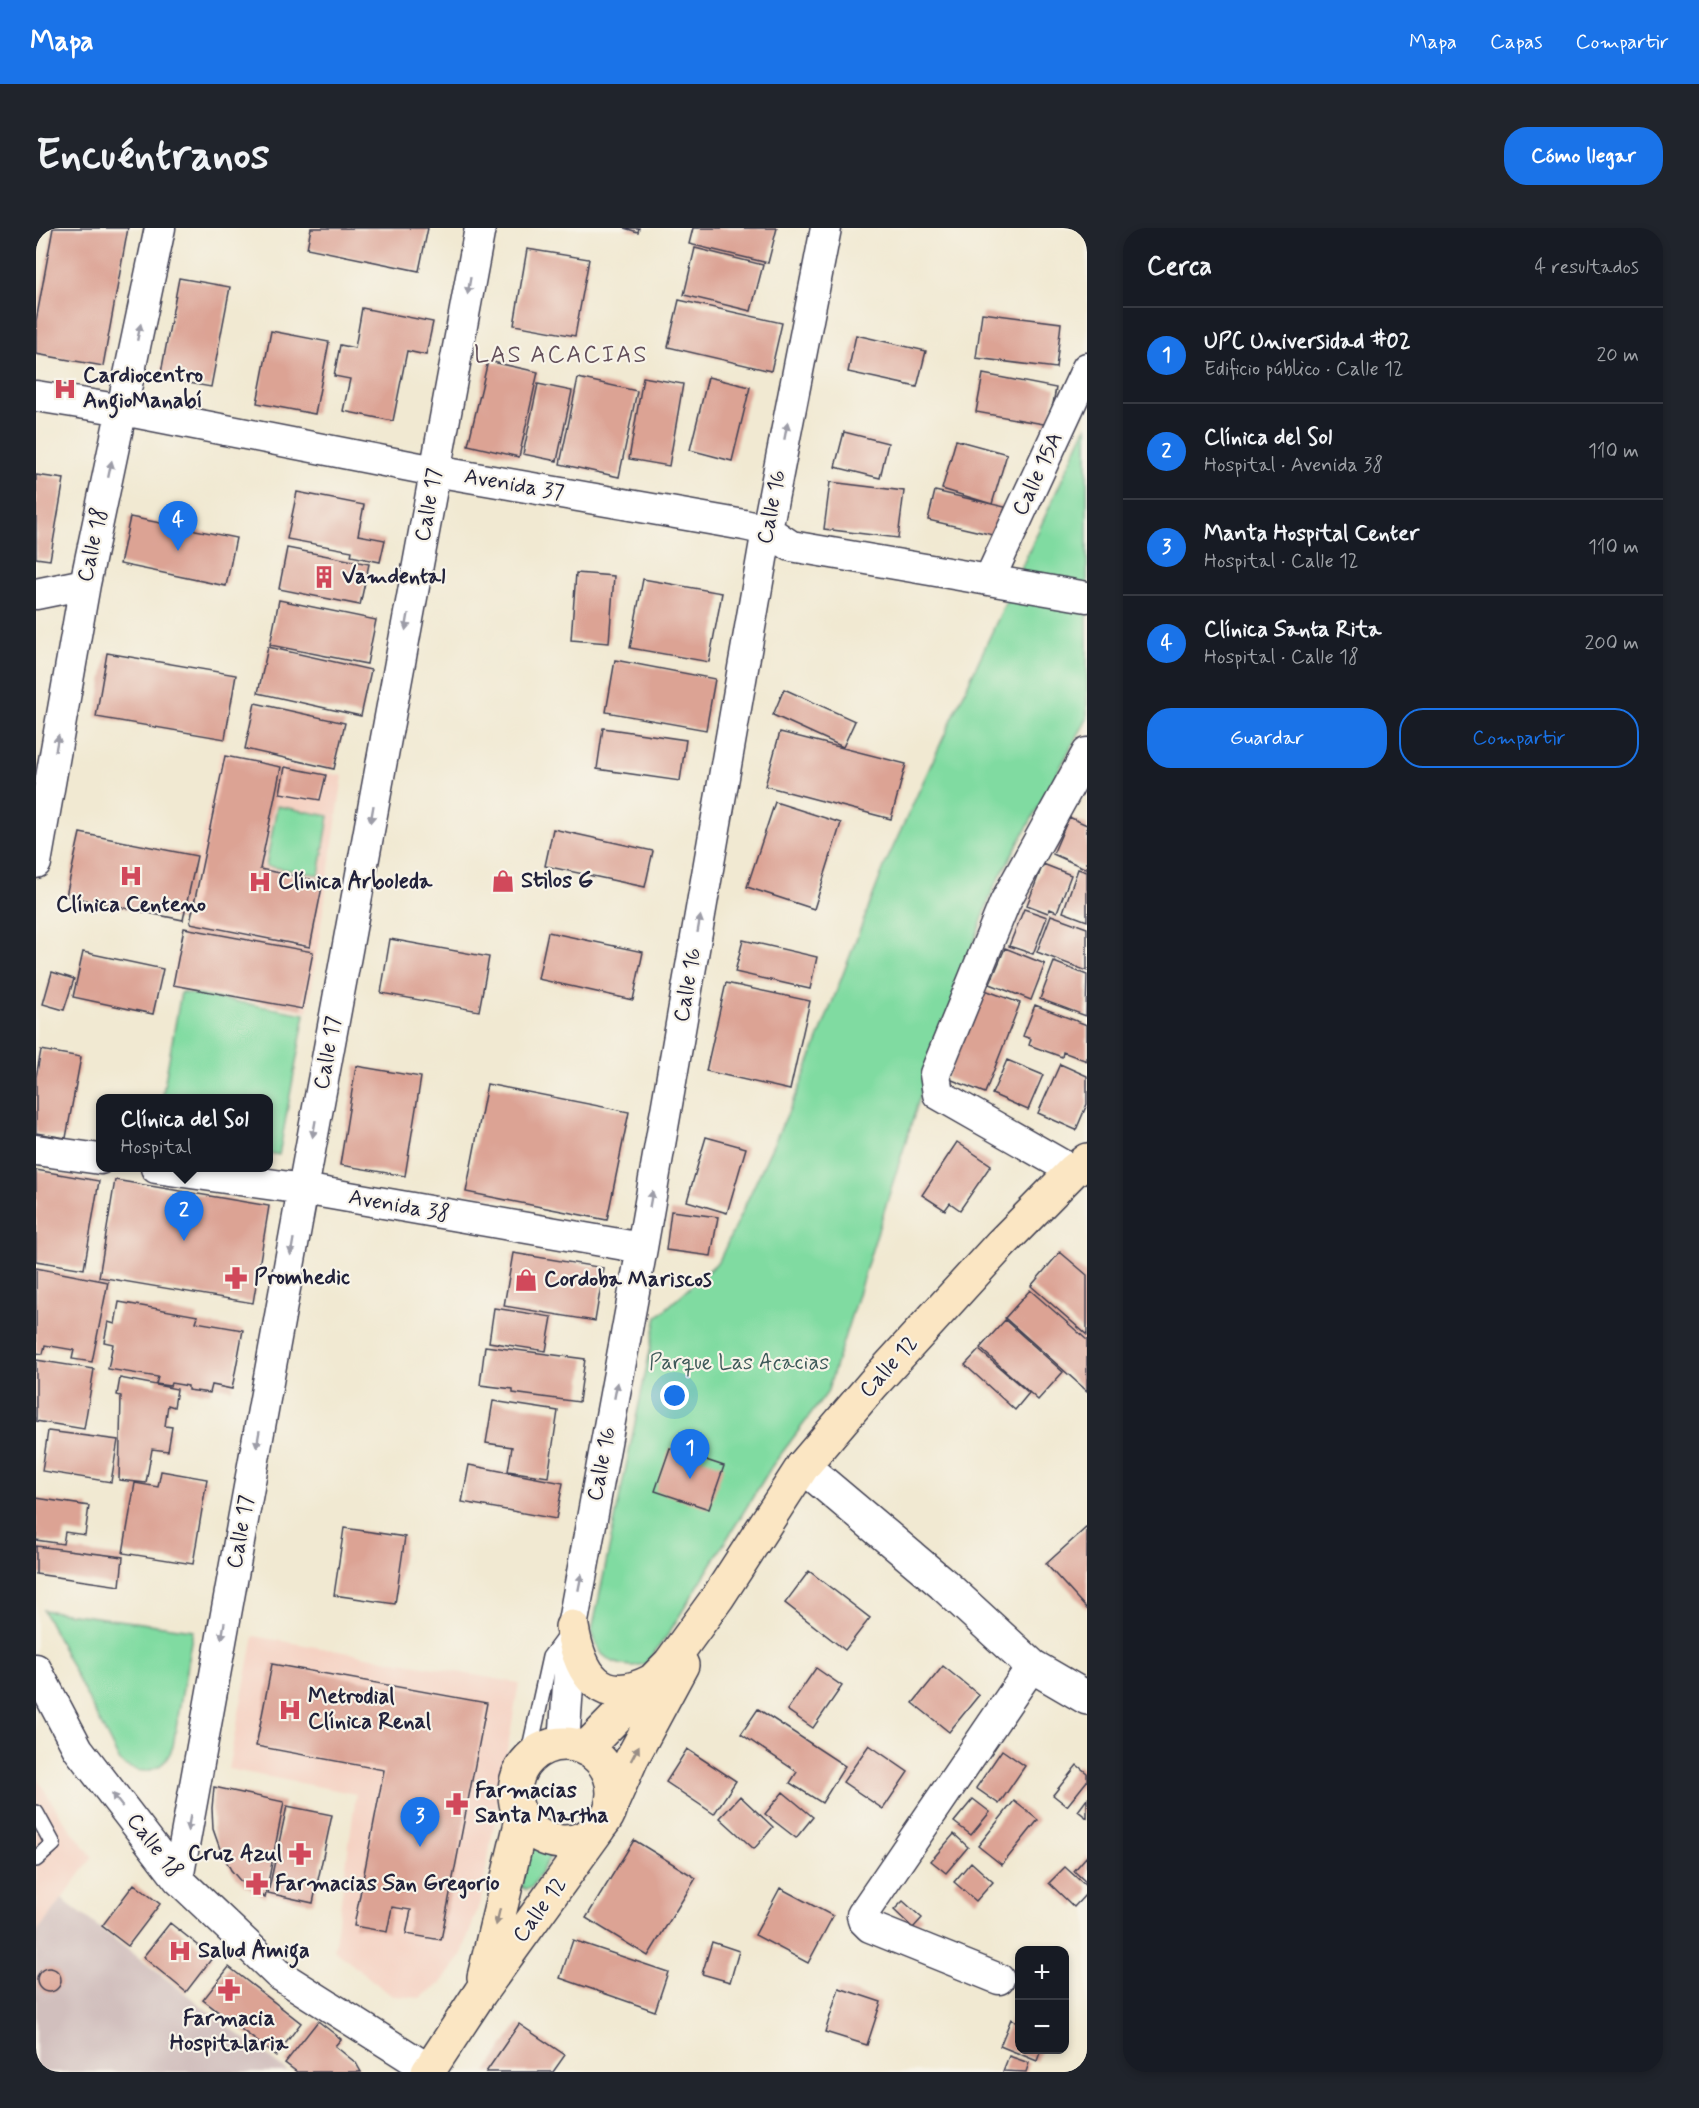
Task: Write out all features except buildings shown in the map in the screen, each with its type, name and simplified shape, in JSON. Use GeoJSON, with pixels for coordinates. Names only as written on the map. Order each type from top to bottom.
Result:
{"type":"FeatureCollection","features":[{"type":"Feature","properties":{"kind":"main road","name":"Calle 12"},"geometry":{"type":"LineString","coordinates":[[575,1747],[670,1663],[718,1597],[803,1466],[873,1384],[1000,1245],[1080,1165]]}},
{"type":"Feature","properties":{"kind":"main road","name":"Calle 12"},"geometry":{"type":"LineString","coordinates":[[429,2071],[480,1993],[606,1816],[632,1758],[718,1597]]}},
{"type":"Feature","properties":{"kind":"main road"},"geometry":{"type":"LineString","coordinates":[[572,1627],[581,1663],[588,1675],[598,1684],[624,1691],[635,1689],[652,1681]]}},
{"type":"Feature","properties":{"kind":"main road"},"geometry":{"type":"LineString","coordinates":[[575,1747],[597,1756],[605,1766],[614,1792],[606,1816],[589,1836],[575,1841],[559,1842],[545,1839],[532,1831],[522,1819],[516,1804],[515,1789],[519,1774],[527,1761],[544,1749],[575,1747]]}},
{"type":"Feature","properties":{"kind":"main road","name":"Calle 12"},"geometry":{"type":"LineString","coordinates":[[480,1993],[522,1819]]}},
{"type":"Feature","properties":{"kind":"street","name":"Calle 18"},"geometry":{"type":"LineString","coordinates":[[36,863],[85,584],[160,228]]}},
{"type":"Feature","properties":{"kind":"street","name":"Calle 17"},"geometry":{"type":"LineString","coordinates":[[178,1879],[480,228]]}},
{"type":"Feature","properties":{"kind":"street","name":"Calle 16"},"geometry":{"type":"LineString","coordinates":[[575,1747],[572,1627],[642,1248],[767,530],[826,228]]}},
{"type":"Feature","properties":{"kind":"street","name":"Calle 15A"},"geometry":{"type":"LineString","coordinates":[[989,580],[1087,368]]}},
{"type":"Feature","properties":{"kind":"street","name":"Avenida 37"},"geometry":{"type":"LineString","coordinates":[[36,396],[123,410],[435,471],[767,530],[791,546],[1087,597]]}},
{"type":"Feature","properties":{"kind":"street"},"geometry":{"type":"LineString","coordinates":[[36,594],[85,584]]}},
{"type":"Feature","properties":{"kind":"street"},"geometry":{"type":"LineString","coordinates":[[1080,1165],[938,1094],[935,1074],[1005,902],[1087,753]]}},
{"type":"Feature","properties":{"kind":"street"},"geometry":{"type":"LineString","coordinates":[[36,1150],[96,1158]]}},
{"type":"Feature","properties":{"kind":"street","name":"Avenida 38"},"geometry":{"type":"LineString","coordinates":[[189,1172],[303,1189],[642,1248]]}},
{"type":"Feature","properties":{"kind":"street"},"geometry":{"type":"LineString","coordinates":[[803,1466],[944,1584],[1032,1666],[1084,1691]]}},
{"type":"Feature","properties":{"kind":"street"},"geometry":{"type":"LineString","coordinates":[[999,1979],[870,1927],[863,1920],[862,1915],[1032,1666]]}},
{"type":"Feature","properties":{"kind":"street","name":"Calle 18"},"geometry":{"type":"LineString","coordinates":[[36,1669],[78,1749],[178,1879],[278,1974],[429,2071]]}},
{"type":"Feature","properties":{"kind":"lane"},"geometry":{"type":"LineString","coordinates":[[527,1761],[550,1657],[572,1627]]}},
{"type":"Feature","properties":{"kind":"lane"},"geometry":{"type":"LineString","coordinates":[[36,1813],[53,1844],[36,1859]]}},
{"type":"Feature","properties":{"kind":"shaded area","name":"Clínica Arboleda"},"geometry":{"type":"Polygon","coordinates":[[[221,751],[343,776],[308,1011],[170,988],[221,751]]]}},
{"type":"Feature","properties":{"kind":"shaded area"},"geometry":{"type":"Polygon","coordinates":[[[254,1636],[519,1683],[481,1899],[461,1957],[441,1983],[420,1998],[392,1996],[334,1950],[356,1794],[228,1769],[254,1636]]]}},
{"type":"Feature","properties":{"kind":"shaded area"},"geometry":{"type":"Polygon","coordinates":[[[36,1776],[62,1818],[93,1857],[36,1934],[36,1776]]]}},
{"type":"Feature","properties":{"kind":"shaded area"},"geometry":{"type":"Polygon","coordinates":[[[62,1899],[288,2072],[36,2072],[36,1934],[62,1899]]]}},
{"type":"Feature","properties":{"kind":"green space","name":"Parque Las Acacias"},"geometry":{"type":"Polygon","coordinates":[[[1087,425],[1087,719],[993,889],[921,1093],[827,1393],[772,1466],[667,1636],[645,1664],[633,1666],[611,1661],[602,1654],[592,1631],[657,1317],[719,1261],[799,1089],[884,867],[1087,425]]]}},
{"type":"Feature","properties":{"kind":"green space"},"geometry":{"type":"Polygon","coordinates":[[[277,806],[329,816],[319,875],[266,866],[277,806]]]}},
{"type":"Feature","properties":{"kind":"green space"},"geometry":{"type":"Polygon","coordinates":[[[181,992],[305,1014],[279,1155],[273,1154],[273,1094],[163,1094],[181,992]]]}},
{"type":"Feature","properties":{"kind":"green space"},"geometry":{"type":"Polygon","coordinates":[[[43,1610],[193,1630],[173,1746],[164,1762],[158,1767],[144,1771],[136,1770],[120,1762],[43,1610]]]}},
{"type":"Feature","properties":{"kind":"green space"},"geometry":{"type":"Polygon","coordinates":[[[530,1839],[554,1850],[532,1887],[526,1890],[521,1887],[530,1839]]]}},
{"type":"Feature","properties":{"kind":"place","name":"Cardiocentro AngioManabí"},"geometry":{"type":"Point","coordinates":[65,389]}},
{"type":"Feature","properties":{"kind":"place","name":"Clínica Santa Rita"},"geometry":{"type":"Point","coordinates":[178,551]}},
{"type":"Feature","properties":{"kind":"place","name":"Vamdental"},"geometry":{"type":"Point","coordinates":[324,577]}},
{"type":"Feature","properties":{"kind":"place","name":"Clínica Centeno"},"geometry":{"type":"Point","coordinates":[131,876]}},
{"type":"Feature","properties":{"kind":"place","name":"Stilos G"},"geometry":{"type":"Point","coordinates":[503,881]}},
{"type":"Feature","properties":{"kind":"place","name":"Clínica Arboleda"},"geometry":{"type":"Point","coordinates":[260,882]}},
{"type":"Feature","properties":{"kind":"place","name":"Clínica del Sol"},"geometry":{"type":"Point","coordinates":[184,1241]}},
{"type":"Feature","properties":{"kind":"place","name":"Promhedic"},"geometry":{"type":"Point","coordinates":[236,1278]}},
{"type":"Feature","properties":{"kind":"place","name":"Cordoba Mariscos"},"geometry":{"type":"Point","coordinates":[526,1280]}},
{"type":"Feature","properties":{"kind":"place","name":"UPC Universidad #02"},"geometry":{"type":"Point","coordinates":[690,1479]}},
{"type":"Feature","properties":{"kind":"place","name":"Metrodial Clínica Renal"},"geometry":{"type":"Point","coordinates":[290,1710]}},
{"type":"Feature","properties":{"kind":"place","name":"Farmacias Santa Martha"},"geometry":{"type":"Point","coordinates":[457,1804]}},
{"type":"Feature","properties":{"kind":"place","name":"Manta Hospital Center"},"geometry":{"type":"Point","coordinates":[420,1847]}},
{"type":"Feature","properties":{"kind":"place","name":"Cruz Azul"},"geometry":{"type":"Point","coordinates":[300,1854]}},
{"type":"Feature","properties":{"kind":"place","name":"Farmacias San Gregorio"},"geometry":{"type":"Point","coordinates":[257,1884]}},
{"type":"Feature","properties":{"kind":"place","name":"Salud Amiga"},"geometry":{"type":"Point","coordinates":[180,1951]}},
{"type":"Feature","properties":{"kind":"place","name":"Farmacia Hospitalaria"},"geometry":{"type":"Point","coordinates":[229,1990]}},
{"type":"Feature","properties":{"kind":"district","name":"LAS ACACIAS"},"geometry":{"type":"Point","coordinates":[561,355]}}]}
